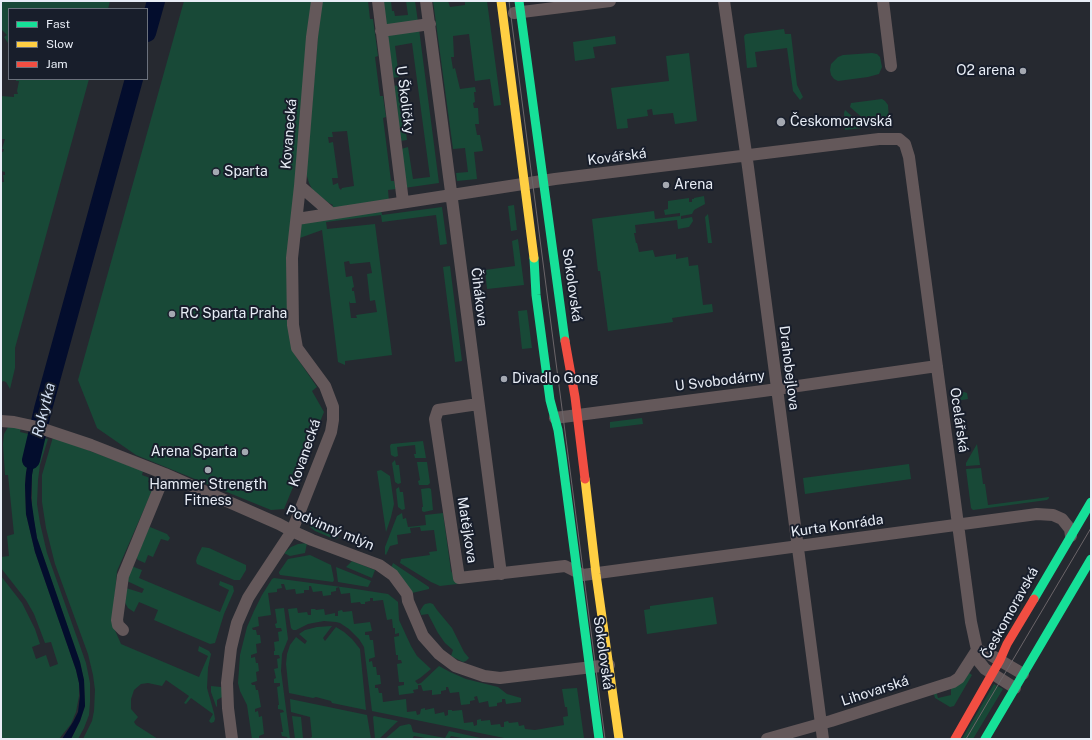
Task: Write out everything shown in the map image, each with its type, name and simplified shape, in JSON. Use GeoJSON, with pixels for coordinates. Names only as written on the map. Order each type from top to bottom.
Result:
{"type":"FeatureCollection","features":[{"type":"Feature","properties":{"kind":"main road","name":"Sokolovská"},"geometry":{"type":"LineString","coordinates":[[501,1],[534,256],[536,295],[550,400],[562,457],[599,739]]}},
{"type":"Feature","properties":{"kind":"main road","name":"Sokolovská"},"geometry":{"type":"LineString","coordinates":[[520,6],[562,327],[577,415],[594,544],[596,574],[619,739]]}},
{"type":"Feature","properties":{"kind":"main road","name":"Českomoravská"},"geometry":{"type":"LineString","coordinates":[[955,739],[993,674],[1007,644],[1091,502]]}},
{"type":"Feature","properties":{"kind":"main road"},"geometry":{"type":"LineString","coordinates":[[985,739],[1091,559]]}},
{"type":"Feature","properties":{"kind":"street","name":"Kovanecká"},"geometry":{"type":"LineString","coordinates":[[232,739],[228,708],[227,683],[231,648],[237,623],[251,592],[292,531],[331,432],[333,420],[333,407],[325,386],[297,348],[293,325],[292,258],[300,186],[312,37],[317,1]]}},
{"type":"Feature","properties":{"kind":"street","name":"U Školičky"},"geometry":{"type":"LineString","coordinates":[[378,1],[403,202]]}},
{"type":"Feature","properties":{"kind":"street","name":"Čihákova"},"geometry":{"type":"LineString","coordinates":[[426,1],[501,574]]}},
{"type":"Feature","properties":{"kind":"street"},"geometry":{"type":"LineString","coordinates":[[502,15],[520,6],[610,1]]}},
{"type":"Feature","properties":{"kind":"street","name":"Drahobejlova"},"geometry":{"type":"LineString","coordinates":[[724,1],[798,547],[822,739]]}},
{"type":"Feature","properties":{"kind":"street"},"geometry":{"type":"LineString","coordinates":[[883,1],[892,66]]}},
{"type":"Feature","properties":{"kind":"street"},"geometry":{"type":"LineString","coordinates":[[381,31],[430,24]]}},
{"type":"Feature","properties":{"kind":"street","name":"Kovářská"},"geometry":{"type":"LineString","coordinates":[[297,219],[543,181],[886,138],[899,139],[905,144]]}},
{"type":"Feature","properties":{"kind":"street","name":"Ocelářská"},"geometry":{"type":"LineString","coordinates":[[905,144],[909,157],[971,622],[977,655],[979,663],[985,669],[1015,688]]}},
{"type":"Feature","properties":{"kind":"street"},"geometry":{"type":"LineString","coordinates":[[300,186],[331,213]]}},
{"type":"Feature","properties":{"kind":"street","name":"U Svobodárny"},"geometry":{"type":"LineString","coordinates":[[555,418],[937,366]]}},
{"type":"Feature","properties":{"kind":"street","name":"Matějkova"},"geometry":{"type":"LineString","coordinates":[[478,404],[438,410],[435,419],[459,578],[565,566],[576,572]]}},
{"type":"Feature","properties":{"kind":"street","name":"Podvinný mlýn"},"geometry":{"type":"LineString","coordinates":[[1,421],[26,424],[50,430],[165,474],[292,531],[379,565],[393,575],[407,594],[408,601],[423,636],[439,654],[455,666],[484,676],[500,678],[609,664]]}},
{"type":"Feature","properties":{"kind":"street"},"geometry":{"type":"LineString","coordinates":[[123,630],[118,625],[117,616],[124,571],[165,474]]}},
{"type":"Feature","properties":{"kind":"street","name":"Kurta Konráda"},"geometry":{"type":"LineString","coordinates":[[596,574],[1037,514],[1053,514],[1066,522],[1070,529],[1071,536]]}},
{"type":"Feature","properties":{"kind":"street"},"geometry":{"type":"LineString","coordinates":[[576,572],[583,575],[596,574]]}},
{"type":"Feature","properties":{"kind":"street"},"geometry":{"type":"LineString","coordinates":[[977,650],[1000,660],[1023,674]]}},
{"type":"Feature","properties":{"kind":"street","name":"Lihovarská"},"geometry":{"type":"LineString","coordinates":[[767,739],[953,682],[959,678],[977,650]]}},
{"type":"Feature","properties":{"kind":"green space"},"geometry":{"type":"Polygon","coordinates":[[[1,1],[110,1],[108,8],[8,8],[8,43],[4,37],[7,35],[1,29],[1,1]]]}},
{"type":"Feature","properties":{"kind":"green space","name":"Sparta"},"geometry":{"type":"Polygon","coordinates":[[[184,1],[314,1],[287,261],[295,355],[317,387],[312,391],[324,412],[284,509],[271,510],[136,455],[97,428],[78,380],[184,1]]]}},
{"type":"Feature","properties":{"kind":"green space"},"geometry":{"type":"Polygon","coordinates":[[[321,1],[368,1],[370,19],[373,19],[378,56],[375,57],[380,96],[383,96],[386,117],[383,118],[391,181],[394,181],[396,189],[388,190],[389,202],[380,203],[382,215],[442,207],[447,244],[440,245],[436,215],[382,222],[381,215],[326,222],[327,229],[375,224],[392,355],[345,361],[345,365],[338,362],[322,230],[297,239],[301,225],[308,219],[326,216],[333,205],[313,191],[306,173],[321,1]],[[347,131],[332,132],[333,137],[328,137],[329,143],[333,142],[338,178],[332,178],[333,185],[338,183],[341,190],[342,188],[354,186],[347,131]],[[349,261],[344,262],[346,277],[352,276],[354,287],[352,288],[352,291],[354,291],[356,303],[350,303],[349,301],[351,318],[357,318],[356,315],[377,312],[375,300],[370,301],[367,274],[372,273],[370,262],[350,264],[349,261]]]}},
{"type":"Feature","properties":{"kind":"green space"},"geometry":{"type":"Polygon","coordinates":[[[379,1],[391,1],[392,11],[394,11],[395,16],[408,15],[406,1],[415,1],[418,22],[386,25],[379,1]]]}},
{"type":"Feature","properties":{"kind":"green space"},"geometry":{"type":"Polygon","coordinates":[[[433,1],[448,1],[450,7],[465,5],[465,1],[487,1],[501,105],[494,106],[490,79],[475,81],[469,34],[453,36],[454,57],[451,57],[453,69],[455,68],[460,89],[475,87],[475,102],[473,103],[474,108],[478,108],[479,124],[475,124],[477,135],[480,135],[483,151],[474,152],[477,179],[457,181],[456,173],[468,172],[465,148],[453,149],[433,1]]]}},
{"type":"Feature","properties":{"kind":"green space"},"geometry":{"type":"Polygon","coordinates":[[[419,29],[439,183],[404,188],[386,36],[419,29]],[[412,43],[395,46],[399,77],[392,78],[393,86],[400,85],[407,140],[400,141],[401,149],[408,147],[413,179],[430,177],[412,43]]]}},
{"type":"Feature","properties":{"kind":"green space"},"geometry":{"type":"Polygon","coordinates":[[[784,29],[785,34],[791,34],[797,85],[803,97],[800,100],[793,91],[787,48],[755,52],[757,67],[747,68],[744,36],[746,34],[784,29]]]}},
{"type":"Feature","properties":{"kind":"green space"},"geometry":{"type":"Polygon","coordinates":[[[615,36],[616,44],[593,47],[595,58],[575,61],[573,42],[615,36]]]}},
{"type":"Feature","properties":{"kind":"green space"},"geometry":{"type":"Polygon","coordinates":[[[689,53],[697,121],[675,124],[673,113],[653,115],[652,109],[647,110],[648,116],[627,119],[628,128],[617,129],[611,88],[669,81],[666,56],[689,53]]]}},
{"type":"Feature","properties":{"kind":"green space"},"geometry":{"type":"Polygon","coordinates":[[[877,54],[880,57],[882,67],[879,74],[838,81],[831,75],[831,64],[838,57],[843,55],[877,54]]]}},
{"type":"Feature","properties":{"kind":"green space"},"geometry":{"type":"Polygon","coordinates":[[[89,80],[15,348],[15,368],[10,389],[6,382],[3,381],[1,383],[1,182],[4,182],[3,175],[5,175],[5,172],[1,171],[1,152],[3,152],[4,149],[2,149],[5,139],[2,139],[1,135],[1,96],[14,97],[14,94],[18,94],[17,91],[19,81],[16,81],[89,80]]]}},
{"type":"Feature","properties":{"kind":"green space"},"geometry":{"type":"Polygon","coordinates":[[[882,99],[888,105],[889,119],[883,126],[872,126],[850,107],[851,103],[882,99]]]}},
{"type":"Feature","properties":{"kind":"green space"},"geometry":{"type":"Polygon","coordinates":[[[845,110],[862,125],[862,128],[845,130],[845,110]]]}},
{"type":"Feature","properties":{"kind":"green space"},"geometry":{"type":"Polygon","coordinates":[[[704,196],[705,204],[694,210],[692,214],[681,216],[681,219],[692,217],[693,221],[689,227],[678,229],[677,220],[635,225],[636,233],[634,233],[639,252],[653,250],[655,257],[676,254],[676,259],[688,257],[689,266],[698,265],[703,305],[712,304],[713,312],[672,318],[673,322],[608,331],[600,271],[598,271],[592,219],[654,211],[655,219],[680,216],[680,213],[665,215],[664,210],[668,209],[668,201],[689,198],[689,202],[692,202],[692,199],[694,198],[704,196]]]}},
{"type":"Feature","properties":{"kind":"green space"},"geometry":{"type":"Polygon","coordinates":[[[514,205],[517,230],[511,231],[508,206],[514,205]]]}},
{"type":"Feature","properties":{"kind":"green space"},"geometry":{"type":"Polygon","coordinates":[[[708,214],[712,243],[708,243],[705,217],[708,214]]]}},
{"type":"Feature","properties":{"kind":"green space"},"geometry":{"type":"Polygon","coordinates":[[[518,239],[524,285],[487,289],[485,270],[515,266],[512,241],[518,239]]]}},
{"type":"Feature","properties":{"kind":"green space"},"geometry":{"type":"Polygon","coordinates":[[[450,266],[462,361],[455,362],[443,267],[450,266]]]}},
{"type":"Feature","properties":{"kind":"green space"},"geometry":{"type":"Polygon","coordinates":[[[527,310],[532,348],[522,349],[518,311],[527,310]]]}},
{"type":"Feature","properties":{"kind":"green space"},"geometry":{"type":"Polygon","coordinates":[[[957,393],[967,393],[968,399],[957,401],[965,447],[963,453],[956,402],[957,393]]]}},
{"type":"Feature","properties":{"kind":"green space"},"geometry":{"type":"Polygon","coordinates":[[[642,418],[643,424],[610,428],[610,422],[642,418]]]}},
{"type":"Feature","properties":{"kind":"green space"},"geometry":{"type":"Polygon","coordinates":[[[8,427],[21,428],[20,432],[33,435],[26,473],[26,514],[35,552],[76,670],[79,683],[79,696],[76,712],[71,724],[59,739],[1,739],[1,576],[22,603],[35,629],[40,644],[32,647],[36,659],[46,655],[50,667],[58,664],[51,642],[45,643],[34,614],[26,600],[1,568],[1,557],[9,556],[7,536],[14,534],[8,475],[5,475],[3,444],[4,434],[8,427]]]}},
{"type":"Feature","properties":{"kind":"green space"},"geometry":{"type":"Polygon","coordinates":[[[39,437],[48,439],[40,465],[38,480],[37,504],[40,523],[47,553],[86,663],[90,683],[89,715],[78,739],[71,739],[80,721],[85,706],[84,680],[80,662],[37,538],[32,510],[32,475],[39,437]]]}},
{"type":"Feature","properties":{"kind":"green space"},"geometry":{"type":"Polygon","coordinates":[[[53,437],[143,471],[142,475],[150,478],[148,482],[155,484],[117,571],[113,617],[114,628],[121,644],[199,677],[208,656],[198,651],[199,646],[209,651],[211,654],[208,668],[207,688],[214,713],[214,722],[211,723],[209,721],[213,714],[191,698],[186,704],[184,703],[189,696],[166,680],[162,686],[148,683],[141,684],[134,690],[131,699],[131,709],[138,717],[134,722],[136,725],[158,739],[83,739],[92,721],[94,711],[95,690],[93,675],[88,654],[55,564],[46,528],[42,502],[42,475],[53,437]]]}},
{"type":"Feature","properties":{"kind":"green space"},"geometry":{"type":"Polygon","coordinates":[[[423,441],[426,458],[415,458],[415,445],[397,447],[398,456],[395,457],[391,455],[391,444],[423,441]]]}},
{"type":"Feature","properties":{"kind":"green space"},"geometry":{"type":"Polygon","coordinates":[[[977,444],[980,465],[966,466],[966,463],[977,444]]]}},
{"type":"Feature","properties":{"kind":"green space"},"geometry":{"type":"Polygon","coordinates":[[[395,460],[396,465],[399,465],[401,483],[398,484],[395,482],[392,463],[395,460]]]}},
{"type":"Feature","properties":{"kind":"green space"},"geometry":{"type":"Polygon","coordinates":[[[417,462],[427,462],[430,483],[428,485],[419,485],[418,481],[420,480],[417,462]]]}},
{"type":"Feature","properties":{"kind":"green space"},"geometry":{"type":"Polygon","coordinates":[[[909,464],[911,479],[805,494],[803,478],[909,464]]]}},
{"type":"Feature","properties":{"kind":"green space"},"geometry":{"type":"Polygon","coordinates":[[[981,468],[988,505],[1049,498],[1047,500],[973,510],[971,508],[966,469],[981,468]]]}},
{"type":"Feature","properties":{"kind":"green space"},"geometry":{"type":"Polygon","coordinates":[[[381,470],[390,476],[394,504],[386,532],[377,471],[381,470]]]}},
{"type":"Feature","properties":{"kind":"green space"},"geometry":{"type":"Polygon","coordinates":[[[399,487],[400,492],[403,492],[405,509],[402,510],[398,507],[396,489],[399,487]]]}},
{"type":"Feature","properties":{"kind":"green space"},"geometry":{"type":"Polygon","coordinates":[[[421,489],[431,489],[433,510],[424,512],[422,511],[421,489]]]}},
{"type":"Feature","properties":{"kind":"green space"},"geometry":{"type":"Polygon","coordinates":[[[310,510],[311,522],[315,528],[339,538],[334,539],[315,531],[310,527],[308,521],[310,510]]]}},
{"type":"Feature","properties":{"kind":"green space"},"geometry":{"type":"Polygon","coordinates":[[[402,513],[403,519],[406,518],[408,527],[426,525],[425,515],[443,513],[451,571],[454,576],[466,583],[440,586],[400,563],[401,559],[430,555],[429,552],[437,551],[434,530],[421,531],[420,527],[410,528],[411,533],[397,535],[398,544],[390,546],[386,555],[385,554],[385,547],[397,516],[402,513]]]}},
{"type":"Feature","properties":{"kind":"green space"},"geometry":{"type":"Polygon","coordinates":[[[150,527],[167,534],[170,538],[168,541],[161,539],[153,557],[148,555],[145,563],[138,560],[136,557],[150,527]]]}},
{"type":"Feature","properties":{"kind":"green space"},"geometry":{"type":"Polygon","coordinates":[[[307,543],[305,553],[290,556],[284,553],[291,547],[298,544],[307,543]]]}},
{"type":"Feature","properties":{"kind":"green space"},"geometry":{"type":"Polygon","coordinates":[[[202,547],[209,548],[246,565],[246,570],[240,580],[234,580],[197,564],[197,557],[202,547]]]}},
{"type":"Feature","properties":{"kind":"green space"},"geometry":{"type":"Polygon","coordinates":[[[310,555],[331,565],[334,580],[333,582],[280,575],[279,572],[288,559],[310,555]]]}},
{"type":"Feature","properties":{"kind":"green space"},"geometry":{"type":"Polygon","coordinates":[[[352,561],[375,570],[372,578],[346,567],[352,561]]]}},
{"type":"Feature","properties":{"kind":"green space"},"geometry":{"type":"Polygon","coordinates":[[[393,563],[429,587],[429,589],[412,593],[391,568],[393,563]]]}},
{"type":"Feature","properties":{"kind":"green space"},"geometry":{"type":"Polygon","coordinates":[[[131,566],[142,570],[139,578],[220,612],[229,590],[219,585],[220,581],[233,586],[234,591],[224,614],[215,643],[210,644],[154,620],[158,610],[139,602],[134,612],[128,608],[124,601],[126,588],[142,593],[144,589],[127,581],[131,566]]]}},
{"type":"Feature","properties":{"kind":"green space"},"geometry":{"type":"Polygon","coordinates":[[[336,567],[371,581],[368,587],[338,582],[336,567]]]}},
{"type":"Feature","properties":{"kind":"green space"},"geometry":{"type":"Polygon","coordinates":[[[274,578],[349,588],[388,594],[398,602],[399,620],[411,646],[417,656],[431,669],[415,681],[418,684],[439,666],[466,679],[498,687],[507,694],[521,698],[521,702],[506,704],[505,699],[502,699],[502,702],[497,703],[497,706],[489,707],[488,701],[479,703],[477,696],[474,697],[475,700],[470,701],[470,704],[461,705],[459,692],[450,693],[448,687],[446,687],[446,690],[441,691],[441,694],[432,695],[432,690],[423,691],[421,685],[418,685],[418,689],[413,690],[414,693],[399,695],[398,686],[404,685],[404,682],[399,682],[397,664],[402,663],[401,660],[398,660],[398,655],[396,655],[394,637],[399,636],[399,633],[395,634],[392,619],[387,620],[383,600],[373,601],[373,598],[370,598],[370,601],[365,602],[365,604],[361,604],[360,602],[351,603],[350,593],[341,594],[339,587],[336,588],[336,591],[331,592],[331,595],[323,596],[322,591],[313,592],[311,586],[309,586],[309,590],[304,590],[304,593],[296,594],[295,589],[286,590],[284,584],[281,584],[282,588],[277,589],[277,592],[268,593],[271,615],[258,617],[259,626],[252,628],[253,630],[256,630],[257,635],[260,635],[261,643],[256,644],[257,653],[251,655],[251,658],[255,657],[256,663],[258,663],[259,671],[256,672],[257,681],[251,683],[252,685],[255,685],[256,690],[258,690],[261,707],[255,709],[255,712],[258,711],[259,717],[262,716],[264,734],[259,736],[259,739],[252,739],[247,705],[238,683],[240,655],[247,627],[254,611],[262,595],[274,578]]]}},
{"type":"Feature","properties":{"kind":"green space"},"geometry":{"type":"Polygon","coordinates":[[[713,597],[717,624],[647,634],[644,610],[650,609],[650,606],[713,597]]]}},
{"type":"Feature","properties":{"kind":"green space"},"geometry":{"type":"Polygon","coordinates":[[[430,603],[433,604],[452,628],[464,652],[469,658],[466,661],[463,662],[451,656],[453,650],[445,643],[438,633],[428,614],[421,615],[420,611],[423,606],[430,603]]]}},
{"type":"Feature","properties":{"kind":"green space"},"geometry":{"type":"Polygon","coordinates":[[[284,608],[288,639],[282,654],[281,671],[290,739],[282,736],[281,732],[283,732],[280,713],[284,712],[283,710],[278,709],[277,687],[280,686],[280,683],[274,683],[274,679],[276,678],[274,669],[278,668],[277,659],[280,658],[279,655],[274,655],[274,642],[279,641],[278,632],[282,631],[281,628],[276,628],[275,624],[277,623],[275,609],[284,608]]]}},
{"type":"Feature","properties":{"kind":"green space"},"geometry":{"type":"Polygon","coordinates":[[[297,608],[298,613],[307,612],[308,615],[311,615],[311,609],[324,609],[325,615],[335,613],[335,616],[338,616],[338,611],[352,611],[354,624],[370,622],[372,631],[365,632],[365,635],[369,635],[370,640],[373,640],[375,657],[369,659],[369,662],[372,661],[373,667],[376,667],[377,675],[380,675],[381,684],[375,685],[375,688],[378,688],[379,693],[382,693],[383,702],[406,699],[407,712],[416,711],[417,715],[420,714],[421,709],[425,708],[425,710],[434,708],[435,714],[444,712],[445,716],[448,715],[448,710],[462,710],[464,723],[473,722],[474,726],[477,725],[477,720],[481,719],[481,721],[490,720],[491,725],[500,724],[501,727],[504,727],[504,722],[518,722],[519,726],[524,725],[525,729],[535,730],[564,725],[563,717],[568,716],[562,689],[577,688],[584,738],[509,739],[372,711],[364,647],[359,639],[349,629],[336,622],[324,621],[313,623],[293,630],[291,628],[288,609],[297,608]]]}},
{"type":"Feature","properties":{"kind":"green space"},"geometry":{"type":"Polygon","coordinates":[[[332,626],[323,638],[325,641],[336,627],[352,639],[360,649],[366,710],[332,703],[331,701],[316,697],[313,698],[289,693],[286,664],[290,645],[296,637],[305,644],[307,641],[299,634],[305,630],[317,627],[332,626]]]}},
{"type":"Feature","properties":{"kind":"green space"},"geometry":{"type":"Polygon","coordinates":[[[968,672],[972,675],[954,706],[950,707],[935,698],[933,691],[936,691],[938,698],[951,695],[951,687],[968,672]]]}},
{"type":"Feature","properties":{"kind":"green space"},"geometry":{"type":"Polygon","coordinates":[[[994,684],[1003,689],[973,739],[962,739],[994,684]]]}},
{"type":"Feature","properties":{"kind":"green space"},"geometry":{"type":"Polygon","coordinates":[[[211,686],[221,687],[224,696],[217,700],[217,707],[211,692],[211,686]]]}},
{"type":"Feature","properties":{"kind":"green space"},"geometry":{"type":"Polygon","coordinates":[[[290,699],[367,715],[371,739],[308,739],[312,737],[310,717],[291,712],[290,699]]]}},
{"type":"Feature","properties":{"kind":"green space"},"geometry":{"type":"Polygon","coordinates":[[[292,716],[301,717],[303,738],[301,739],[295,739],[292,716]]]}},
{"type":"Feature","properties":{"kind":"green space"},"geometry":{"type":"Polygon","coordinates":[[[374,716],[398,721],[379,739],[375,739],[374,716]]]}},
{"type":"Feature","properties":{"kind":"green space"},"geometry":{"type":"Polygon","coordinates":[[[411,725],[413,732],[445,738],[449,731],[485,739],[467,739],[451,736],[449,739],[431,739],[414,736],[412,739],[385,739],[400,726],[411,725]]]}},
{"type":"Feature","properties":{"kind":"water"},"geometry":{"type":"Polygon","coordinates":[[[33,435],[39,437],[32,475],[31,498],[37,538],[80,662],[84,680],[85,706],[80,721],[71,739],[62,739],[78,712],[80,696],[79,683],[76,670],[35,552],[26,514],[26,473],[33,435]]]}},
{"type":"Feature","properties":{"kind":"waterway","name":"Rokytka"},"geometry":{"type":"LineString","coordinates":[[148,29],[156,1]]}},
{"type":"Feature","properties":{"kind":"waterway","name":"Rokytka"},"geometry":{"type":"LineString","coordinates":[[31,460],[43,409],[134,80]]}},
{"type":"Feature","properties":{"kind":"tram line"},"geometry":{"type":"LineString","coordinates":[[509,1],[605,739]]}},
{"type":"Feature","properties":{"kind":"tram line"},"geometry":{"type":"LineString","coordinates":[[966,739],[1091,528]]}},
{"type":"Feature","properties":{"kind":"traffic: fast"},"geometry":{"type":"LineString","coordinates":[[519,1],[565,341]]}},
{"type":"Feature","properties":{"kind":"traffic: fast"},"geometry":{"type":"LineString","coordinates":[[534,258],[536,295],[550,400],[558,430],[562,457],[599,739]]}},
{"type":"Feature","properties":{"kind":"traffic: fast"},"geometry":{"type":"LineString","coordinates":[[1034,599],[1091,502]]}},
{"type":"Feature","properties":{"kind":"traffic: fast"},"geometry":{"type":"LineString","coordinates":[[985,739],[1091,559]]}},
{"type":"Feature","properties":{"kind":"traffic: slow"},"geometry":{"type":"LineString","coordinates":[[501,1],[534,258]]}},
{"type":"Feature","properties":{"kind":"traffic: slow"},"geometry":{"type":"LineString","coordinates":[[585,479],[596,574],[619,739]]}},
{"type":"Feature","properties":{"kind":"traffic: jam"},"geometry":{"type":"LineString","coordinates":[[565,341],[575,397],[585,479]]}},
{"type":"Feature","properties":{"kind":"traffic: jam"},"geometry":{"type":"LineString","coordinates":[[955,739],[1000,660],[1007,644],[1034,599]]}},
{"type":"Feature","properties":{"kind":"place","name":"O2 arena"},"geometry":{"type":"Point","coordinates":[1023,71]}},
{"type":"Feature","properties":{"kind":"place","name":"Českomoravská"},"geometry":{"type":"Point","coordinates":[781,122]}},
{"type":"Feature","properties":{"kind":"place","name":"Sparta"},"geometry":{"type":"Point","coordinates":[216,172]}},
{"type":"Feature","properties":{"kind":"place","name":"Arena"},"geometry":{"type":"Point","coordinates":[666,185]}},
{"type":"Feature","properties":{"kind":"place","name":"RC Sparta Praha"},"geometry":{"type":"Point","coordinates":[172,314]}},
{"type":"Feature","properties":{"kind":"place","name":"Divadlo Gong"},"geometry":{"type":"Point","coordinates":[504,379]}},
{"type":"Feature","properties":{"kind":"place","name":"Arena Sparta"},"geometry":{"type":"Point","coordinates":[245,452]}},
{"type":"Feature","properties":{"kind":"place","name":"Hammer Strength Fitness"},"geometry":{"type":"Point","coordinates":[208,470]}}]}
